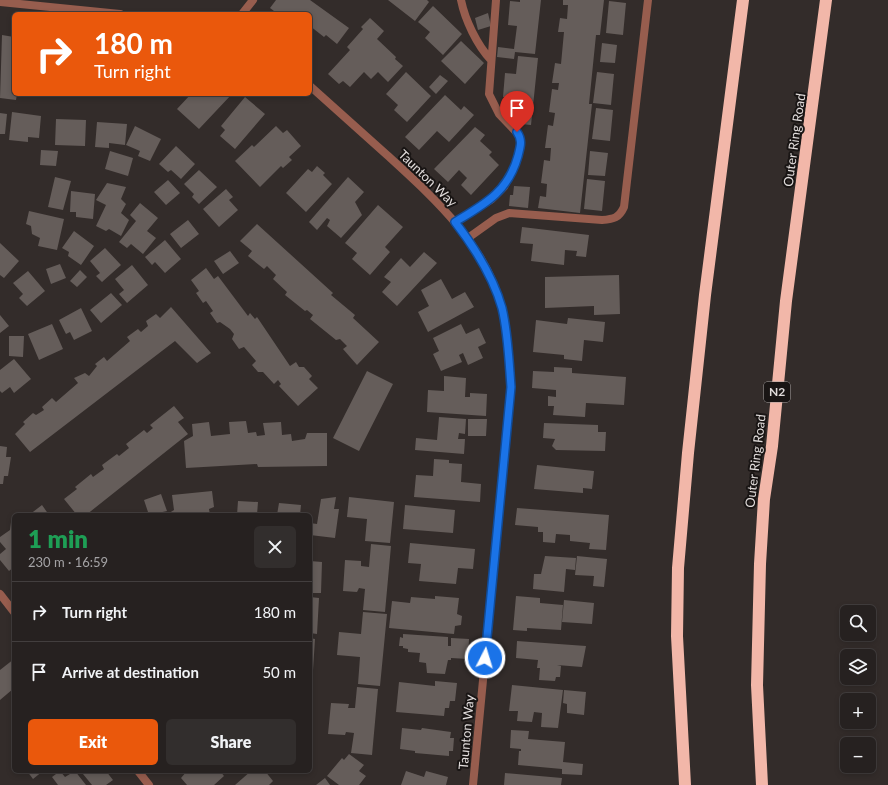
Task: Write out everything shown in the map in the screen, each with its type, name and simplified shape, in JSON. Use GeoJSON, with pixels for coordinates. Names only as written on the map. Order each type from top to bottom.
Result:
{"type":"FeatureCollection","features":[{"type":"Feature","properties":{"kind":"highway"},"geometry":{"type":"LineString","coordinates":[[685,785],[677,636],[678,568],[688,453],[705,295],[743,0]]}},
{"type":"Feature","properties":{"kind":"highway","name":"Outer Ring Road"},"geometry":{"type":"LineString","coordinates":[[762,785],[758,685],[760,564],[764,499],[772,446],[786,301],[826,0]]}},
{"type":"Feature","properties":{"kind":"street"},"geometry":{"type":"LineString","coordinates":[[244,12],[253,0]]}},
{"type":"Feature","properties":{"kind":"street"},"geometry":{"type":"LineString","coordinates":[[460,0],[480,46],[491,60]]}},
{"type":"Feature","properties":{"kind":"street"},"geometry":{"type":"LineString","coordinates":[[455,222],[492,199],[504,187],[516,163],[521,145],[519,135],[499,114],[489,94],[496,0]]}},
{"type":"Feature","properties":{"kind":"street"},"geometry":{"type":"LineString","coordinates":[[468,238],[504,214],[602,220],[612,220],[620,215],[624,206],[648,0]]}},
{"type":"Feature","properties":{"kind":"street"},"geometry":{"type":"LineString","coordinates":[[0,2],[100,12]]}},
{"type":"Feature","properties":{"kind":"street","name":"Taunton Way"},"geometry":{"type":"LineString","coordinates":[[312,88],[446,210],[468,238],[488,273],[502,308],[511,387],[473,785]]}},
{"type":"Feature","properties":{"kind":"street"},"geometry":{"type":"LineString","coordinates":[[0,594],[12,609]]}},
{"type":"Feature","properties":{"kind":"street"},"geometry":{"type":"LineString","coordinates":[[140,773],[149,785]]}},
{"type":"Feature","properties":{"kind":"building"},"geometry":{"type":"Polygon","coordinates":[[[276,0],[310,0],[349,28],[337,44],[326,35],[324,37],[312,28],[312,12],[275,12],[270,8],[276,0]]]}},
{"type":"Feature","properties":{"kind":"building"},"geometry":{"type":"Polygon","coordinates":[[[388,0],[427,0],[429,2],[415,21],[388,0]]]}},
{"type":"Feature","properties":{"kind":"building"},"geometry":{"type":"Polygon","coordinates":[[[520,0],[541,0],[535,54],[515,52],[514,59],[497,57],[498,47],[514,49],[517,26],[508,25],[510,1],[520,2],[520,0]]]}},
{"type":"Feature","properties":{"kind":"building"},"geometry":{"type":"Polygon","coordinates":[[[563,0],[604,0],[600,35],[596,35],[589,104],[592,104],[580,213],[538,208],[540,196],[546,197],[547,184],[541,183],[544,160],[550,161],[551,148],[545,148],[548,125],[553,126],[555,113],[549,112],[552,89],[558,90],[559,83],[552,83],[555,63],[561,64],[564,32],[558,32],[560,18],[567,19],[568,5],[563,5],[563,0]]]}},
{"type":"Feature","properties":{"kind":"building"},"geometry":{"type":"Polygon","coordinates":[[[609,1],[626,3],[623,35],[606,33],[609,1]]]}},
{"type":"Feature","properties":{"kind":"building"},"geometry":{"type":"Polygon","coordinates":[[[433,6],[462,34],[443,55],[425,38],[430,32],[418,22],[433,6]]]}},
{"type":"Feature","properties":{"kind":"building"},"geometry":{"type":"Polygon","coordinates":[[[488,13],[491,26],[478,30],[475,18],[488,13]]]}},
{"type":"Feature","properties":{"kind":"building"},"geometry":{"type":"Polygon","coordinates":[[[370,18],[384,31],[377,39],[396,57],[395,59],[403,66],[388,82],[378,72],[371,79],[364,72],[350,87],[343,81],[339,84],[328,74],[350,50],[347,47],[363,29],[361,27],[370,18]]]}},
{"type":"Feature","properties":{"kind":"building"},"geometry":{"type":"Polygon","coordinates":[[[2,35],[12,37],[12,96],[17,96],[16,100],[0,98],[2,35]]]}},
{"type":"Feature","properties":{"kind":"building"},"geometry":{"type":"Polygon","coordinates":[[[461,41],[484,63],[465,84],[441,61],[461,41]]]}},
{"type":"Feature","properties":{"kind":"building"},"geometry":{"type":"Polygon","coordinates":[[[602,43],[617,45],[615,63],[600,62],[602,43]]]}},
{"type":"Feature","properties":{"kind":"building"},"geometry":{"type":"Polygon","coordinates":[[[518,56],[538,58],[531,125],[511,123],[513,98],[503,97],[505,73],[516,74],[518,56]]]}},
{"type":"Feature","properties":{"kind":"building"},"geometry":{"type":"Polygon","coordinates":[[[406,72],[431,96],[407,122],[394,110],[398,105],[386,94],[406,72]]]}},
{"type":"Feature","properties":{"kind":"building"},"geometry":{"type":"Polygon","coordinates":[[[597,72],[614,74],[611,105],[593,103],[597,72]]]}},
{"type":"Feature","properties":{"kind":"building"},"geometry":{"type":"Polygon","coordinates":[[[440,75],[448,81],[436,94],[429,87],[440,75]]]}},
{"type":"Feature","properties":{"kind":"building"},"geometry":{"type":"Polygon","coordinates":[[[445,95],[461,110],[464,106],[474,115],[449,142],[437,131],[419,150],[405,137],[445,95]]]}},
{"type":"Feature","properties":{"kind":"building"},"geometry":{"type":"Polygon","coordinates":[[[189,96],[230,96],[199,129],[177,109],[189,96]]]}},
{"type":"Feature","properties":{"kind":"building"},"geometry":{"type":"Polygon","coordinates":[[[245,97],[265,114],[235,149],[220,136],[225,130],[221,126],[245,97]]]}},
{"type":"Feature","properties":{"kind":"building"},"geometry":{"type":"Polygon","coordinates":[[[596,108],[613,110],[610,141],[592,139],[596,108]]]}},
{"type":"Feature","properties":{"kind":"building"},"geometry":{"type":"Polygon","coordinates":[[[12,112],[41,116],[39,138],[28,137],[28,142],[9,140],[12,112]]]}},
{"type":"Feature","properties":{"kind":"building"},"geometry":{"type":"Polygon","coordinates":[[[0,113],[7,114],[5,134],[0,134],[0,113]]]}},
{"type":"Feature","properties":{"kind":"building"},"geometry":{"type":"Polygon","coordinates":[[[56,119],[86,120],[85,146],[55,145],[56,119]]]}},
{"type":"Feature","properties":{"kind":"building"},"geometry":{"type":"Polygon","coordinates":[[[97,122],[127,124],[125,145],[109,143],[109,148],[95,147],[97,122]]]}},
{"type":"Feature","properties":{"kind":"building"},"geometry":{"type":"Polygon","coordinates":[[[135,126],[161,139],[150,161],[138,156],[140,151],[126,145],[135,126]]]}},
{"type":"Feature","properties":{"kind":"building"},"geometry":{"type":"Polygon","coordinates":[[[276,126],[283,133],[287,130],[301,146],[289,157],[292,160],[283,168],[281,166],[260,187],[235,161],[252,145],[254,147],[276,126]]]}},
{"type":"Feature","properties":{"kind":"building"},"geometry":{"type":"Polygon","coordinates":[[[475,127],[485,135],[480,141],[492,152],[489,155],[499,165],[471,195],[461,185],[467,178],[459,170],[448,182],[434,169],[475,127]]]}},
{"type":"Feature","properties":{"kind":"building"},"geometry":{"type":"Polygon","coordinates":[[[176,146],[195,164],[181,179],[171,170],[168,172],[159,164],[176,146]]]}},
{"type":"Feature","properties":{"kind":"building"},"geometry":{"type":"Polygon","coordinates":[[[41,150],[58,151],[56,166],[40,165],[41,150]]]}},
{"type":"Feature","properties":{"kind":"building"},"geometry":{"type":"Polygon","coordinates":[[[110,151],[133,158],[128,176],[105,169],[110,151]]]}},
{"type":"Feature","properties":{"kind":"building"},"geometry":{"type":"Polygon","coordinates":[[[590,151],[608,153],[605,176],[588,175],[590,151]]]}},
{"type":"Feature","properties":{"kind":"building"},"geometry":{"type":"Polygon","coordinates":[[[317,166],[325,173],[323,175],[332,184],[306,212],[286,193],[308,169],[312,172],[317,166]]]}},
{"type":"Feature","properties":{"kind":"building"},"geometry":{"type":"Polygon","coordinates":[[[199,170],[217,187],[199,204],[192,197],[194,194],[184,184],[199,170]]]}},
{"type":"Feature","properties":{"kind":"building"},"geometry":{"type":"Polygon","coordinates":[[[55,177],[71,181],[63,210],[48,207],[55,177]]]}},
{"type":"Feature","properties":{"kind":"building"},"geometry":{"type":"Polygon","coordinates":[[[348,177],[364,192],[355,202],[362,215],[341,238],[327,226],[330,220],[327,218],[317,230],[309,222],[348,177]]]}},
{"type":"Feature","properties":{"kind":"building"},"geometry":{"type":"Polygon","coordinates":[[[587,179],[605,181],[602,211],[584,209],[587,179]]]}},
{"type":"Feature","properties":{"kind":"building"},"geometry":{"type":"Polygon","coordinates":[[[168,180],[180,193],[166,205],[154,192],[168,180]]]}},
{"type":"Feature","properties":{"kind":"building"},"geometry":{"type":"Polygon","coordinates":[[[107,183],[126,187],[121,199],[126,204],[121,213],[129,220],[121,236],[109,229],[106,231],[96,226],[106,205],[96,200],[107,183]]]}},
{"type":"Feature","properties":{"kind":"building"},"geometry":{"type":"Polygon","coordinates":[[[514,186],[530,187],[528,208],[509,206],[510,195],[513,195],[514,186]]]}},
{"type":"Feature","properties":{"kind":"building"},"geometry":{"type":"Polygon","coordinates":[[[226,189],[233,197],[229,200],[238,210],[219,227],[203,209],[226,189]]]}},
{"type":"Feature","properties":{"kind":"building"},"geometry":{"type":"Polygon","coordinates":[[[71,191],[95,194],[93,219],[76,217],[76,212],[70,212],[71,191]]]}},
{"type":"Feature","properties":{"kind":"building"},"geometry":{"type":"Polygon","coordinates":[[[140,203],[158,218],[147,231],[156,238],[143,254],[131,244],[127,248],[119,242],[136,221],[130,215],[140,203]]]}},
{"type":"Feature","properties":{"kind":"building"},"geometry":{"type":"Polygon","coordinates":[[[378,205],[403,227],[385,247],[390,252],[370,275],[352,259],[357,253],[345,243],[378,205]]]}},
{"type":"Feature","properties":{"kind":"building"},"geometry":{"type":"Polygon","coordinates":[[[29,211],[64,219],[57,250],[38,246],[40,238],[32,234],[31,226],[26,224],[29,211]]]}},
{"type":"Feature","properties":{"kind":"building"},"geometry":{"type":"Polygon","coordinates":[[[188,220],[199,234],[181,248],[170,234],[188,220]]]}},
{"type":"Feature","properties":{"kind":"building"},"geometry":{"type":"Polygon","coordinates":[[[257,224],[333,293],[331,295],[355,315],[353,318],[379,342],[357,365],[343,349],[347,346],[340,339],[336,340],[310,319],[313,315],[307,310],[305,311],[285,295],[287,292],[273,279],[276,275],[267,266],[264,269],[248,256],[252,251],[240,241],[257,224]]]}},
{"type":"Feature","properties":{"kind":"building"},"geometry":{"type":"Polygon","coordinates":[[[522,227],[589,235],[586,257],[576,256],[577,251],[565,250],[564,265],[531,261],[533,244],[520,243],[522,227]]]}},
{"type":"Feature","properties":{"kind":"building"},"geometry":{"type":"Polygon","coordinates":[[[74,231],[94,246],[81,265],[68,256],[69,252],[62,248],[74,231]]]}},
{"type":"Feature","properties":{"kind":"building"},"geometry":{"type":"Polygon","coordinates":[[[165,240],[181,259],[165,273],[155,262],[152,265],[145,257],[165,240]]]}},
{"type":"Feature","properties":{"kind":"building"},"geometry":{"type":"Polygon","coordinates":[[[0,243],[19,261],[4,278],[0,275],[0,243]]]}},
{"type":"Feature","properties":{"kind":"building"},"geometry":{"type":"Polygon","coordinates":[[[105,248],[121,265],[102,282],[96,276],[100,273],[90,261],[105,248]]]}},
{"type":"Feature","properties":{"kind":"building"},"geometry":{"type":"Polygon","coordinates":[[[230,251],[239,263],[223,274],[214,261],[230,251]]]}},
{"type":"Feature","properties":{"kind":"building"},"geometry":{"type":"Polygon","coordinates":[[[424,252],[437,263],[397,306],[382,292],[391,282],[384,277],[401,258],[410,267],[424,252]]]}},
{"type":"Feature","properties":{"kind":"building"},"geometry":{"type":"Polygon","coordinates":[[[60,264],[66,278],[51,284],[46,269],[60,264]]]}},
{"type":"Feature","properties":{"kind":"building"},"geometry":{"type":"Polygon","coordinates":[[[132,265],[148,285],[127,303],[119,294],[124,290],[115,279],[132,265]]]}},
{"type":"Feature","properties":{"kind":"building"},"geometry":{"type":"Polygon","coordinates":[[[206,268],[214,279],[218,276],[248,316],[250,313],[255,319],[257,317],[290,366],[296,362],[299,367],[304,367],[312,376],[309,379],[318,388],[298,406],[279,386],[281,384],[278,380],[274,384],[263,372],[258,372],[252,365],[256,361],[244,347],[239,349],[232,339],[234,334],[220,322],[217,323],[210,313],[213,311],[206,301],[203,303],[196,293],[199,291],[191,280],[206,268]]]}},
{"type":"Feature","properties":{"kind":"building"},"geometry":{"type":"Polygon","coordinates":[[[80,270],[87,277],[77,287],[70,281],[80,270]]]}},
{"type":"Feature","properties":{"kind":"building"},"geometry":{"type":"Polygon","coordinates":[[[28,271],[45,291],[27,306],[19,298],[23,294],[13,283],[28,271]]]}},
{"type":"Feature","properties":{"kind":"building"},"geometry":{"type":"Polygon","coordinates":[[[619,275],[620,314],[594,315],[594,306],[545,308],[545,277],[619,275]]]}},
{"type":"Feature","properties":{"kind":"building"},"geometry":{"type":"Polygon","coordinates":[[[441,279],[452,299],[465,292],[474,307],[428,332],[418,312],[429,306],[421,290],[441,279]]]}},
{"type":"Feature","properties":{"kind":"building"},"geometry":{"type":"Polygon","coordinates":[[[111,293],[122,305],[101,323],[90,310],[111,293]]]}},
{"type":"Feature","properties":{"kind":"building"},"geometry":{"type":"Polygon","coordinates":[[[171,307],[211,353],[197,363],[175,341],[30,452],[15,434],[25,424],[23,422],[33,413],[36,415],[44,410],[42,407],[52,398],[56,402],[78,383],[74,378],[85,373],[89,376],[97,366],[95,364],[104,357],[107,361],[130,341],[127,337],[138,329],[141,332],[148,326],[146,321],[156,314],[160,318],[171,307]]]}},
{"type":"Feature","properties":{"kind":"building"},"geometry":{"type":"Polygon","coordinates":[[[81,308],[92,331],[74,340],[70,332],[66,334],[59,320],[81,308]]]}},
{"type":"Feature","properties":{"kind":"building"},"geometry":{"type":"Polygon","coordinates":[[[0,315],[9,326],[0,333],[0,315]]]}},
{"type":"Feature","properties":{"kind":"building"},"geometry":{"type":"Polygon","coordinates":[[[568,318],[605,322],[603,342],[584,340],[582,361],[564,359],[564,355],[533,352],[536,320],[567,324],[568,318]]]}},
{"type":"Feature","properties":{"kind":"building"},"geometry":{"type":"Polygon","coordinates":[[[52,324],[63,349],[39,360],[28,334],[52,324]]]}},
{"type":"Feature","properties":{"kind":"building"},"geometry":{"type":"Polygon","coordinates":[[[461,324],[466,334],[479,328],[486,343],[478,347],[483,358],[468,365],[463,353],[459,355],[462,362],[441,371],[433,354],[439,351],[433,338],[461,324]]]}},
{"type":"Feature","properties":{"kind":"building"},"geometry":{"type":"Polygon","coordinates":[[[9,336],[24,336],[23,357],[9,356],[9,336]]]}},
{"type":"Feature","properties":{"kind":"building"},"geometry":{"type":"Polygon","coordinates":[[[14,359],[31,379],[14,393],[10,387],[2,393],[0,391],[0,370],[14,359]]]}},
{"type":"Feature","properties":{"kind":"building"},"geometry":{"type":"Polygon","coordinates":[[[554,367],[572,368],[572,373],[626,377],[624,405],[586,403],[585,417],[553,415],[554,406],[548,406],[548,396],[556,397],[556,390],[532,388],[533,371],[554,372],[554,367]]]}},
{"type":"Feature","properties":{"kind":"building"},"geometry":{"type":"Polygon","coordinates":[[[367,371],[393,384],[359,451],[333,438],[367,371]]]}},
{"type":"Feature","properties":{"kind":"building"},"geometry":{"type":"Polygon","coordinates":[[[444,376],[466,378],[465,397],[470,397],[470,393],[487,394],[486,416],[427,412],[428,390],[444,391],[444,376]]]}},
{"type":"Feature","properties":{"kind":"building"},"geometry":{"type":"Polygon","coordinates":[[[174,406],[184,418],[178,422],[188,434],[89,513],[75,513],[64,499],[77,489],[75,487],[91,474],[93,477],[104,469],[102,465],[117,454],[119,456],[129,448],[126,444],[144,430],[147,433],[153,428],[150,425],[174,406]]]}},
{"type":"Feature","properties":{"kind":"building"},"geometry":{"type":"Polygon","coordinates":[[[439,417],[466,419],[465,434],[459,433],[458,439],[465,439],[464,454],[415,450],[416,438],[437,440],[439,417]]]}},
{"type":"Feature","properties":{"kind":"building"},"geometry":{"type":"Polygon","coordinates":[[[468,419],[487,419],[486,436],[468,436],[468,419]]]}},
{"type":"Feature","properties":{"kind":"building"},"geometry":{"type":"Polygon","coordinates":[[[246,421],[248,433],[256,432],[257,436],[265,435],[263,423],[281,422],[282,435],[291,434],[292,441],[305,439],[307,433],[327,433],[327,466],[258,467],[257,464],[186,468],[184,441],[193,436],[192,424],[209,422],[211,436],[230,434],[229,422],[246,421]]]}},
{"type":"Feature","properties":{"kind":"building"},"geometry":{"type":"Polygon","coordinates":[[[544,423],[598,425],[598,432],[606,432],[605,451],[556,450],[552,446],[555,439],[543,438],[544,423]]]}},
{"type":"Feature","properties":{"kind":"building"},"geometry":{"type":"Polygon","coordinates":[[[0,446],[7,447],[6,457],[11,457],[8,476],[4,476],[3,484],[0,484],[0,446]]]}},
{"type":"Feature","properties":{"kind":"building"},"geometry":{"type":"Polygon","coordinates":[[[434,459],[449,460],[449,463],[462,464],[461,482],[481,484],[480,502],[414,497],[416,475],[433,476],[434,459]]]}},
{"type":"Feature","properties":{"kind":"building"},"geometry":{"type":"Polygon","coordinates":[[[537,465],[594,471],[592,489],[583,488],[583,493],[534,489],[537,465]]]}},
{"type":"Feature","properties":{"kind":"building"},"geometry":{"type":"Polygon","coordinates":[[[212,491],[214,507],[209,509],[210,513],[169,513],[174,510],[172,495],[212,491]]]}},
{"type":"Feature","properties":{"kind":"building"},"geometry":{"type":"Polygon","coordinates":[[[161,494],[167,511],[148,513],[144,500],[161,494]]]}},
{"type":"Feature","properties":{"kind":"building"},"geometry":{"type":"Polygon","coordinates":[[[336,497],[334,509],[339,509],[335,538],[312,535],[312,523],[317,524],[321,499],[336,497]]]}},
{"type":"Feature","properties":{"kind":"building"},"geometry":{"type":"Polygon","coordinates":[[[349,497],[394,502],[390,543],[365,541],[367,519],[347,517],[349,497]]]}},
{"type":"Feature","properties":{"kind":"building"},"geometry":{"type":"Polygon","coordinates":[[[238,501],[258,502],[257,513],[237,513],[238,501]]]}},
{"type":"Feature","properties":{"kind":"building"},"geometry":{"type":"Polygon","coordinates":[[[279,503],[301,505],[300,513],[277,513],[279,503]]]}},
{"type":"Feature","properties":{"kind":"building"},"geometry":{"type":"Polygon","coordinates":[[[42,505],[48,513],[32,513],[42,505]]]}},
{"type":"Feature","properties":{"kind":"building"},"geometry":{"type":"Polygon","coordinates":[[[405,505],[455,510],[453,533],[403,529],[405,505]]]}},
{"type":"Feature","properties":{"kind":"building"},"geometry":{"type":"Polygon","coordinates":[[[517,508],[609,515],[606,550],[589,549],[590,543],[570,541],[570,535],[556,534],[555,543],[543,542],[543,532],[538,532],[538,527],[515,525],[517,508]]]}},
{"type":"Feature","properties":{"kind":"building"},"geometry":{"type":"Polygon","coordinates":[[[12,522],[12,569],[9,571],[0,560],[0,554],[6,549],[0,542],[0,537],[10,530],[12,522]]]}},
{"type":"Feature","properties":{"kind":"building"},"geometry":{"type":"Polygon","coordinates":[[[410,543],[475,549],[473,569],[458,568],[456,584],[419,581],[421,564],[408,563],[410,543]]]}},
{"type":"Feature","properties":{"kind":"building"},"geometry":{"type":"Polygon","coordinates":[[[371,544],[391,546],[385,612],[363,610],[365,589],[359,588],[357,592],[343,591],[345,560],[361,561],[361,566],[369,567],[371,544]]]}},
{"type":"Feature","properties":{"kind":"building"},"geometry":{"type":"Polygon","coordinates":[[[545,556],[576,558],[575,570],[566,569],[564,592],[533,589],[534,574],[541,574],[545,556]]]}},
{"type":"Feature","properties":{"kind":"building"},"geometry":{"type":"Polygon","coordinates":[[[577,556],[607,559],[604,587],[593,586],[594,576],[575,575],[577,556]]]}},
{"type":"Feature","properties":{"kind":"building"},"geometry":{"type":"Polygon","coordinates":[[[312,561],[322,562],[321,593],[312,593],[312,561]]]}},
{"type":"Feature","properties":{"kind":"building"},"geometry":{"type":"Polygon","coordinates":[[[435,596],[459,598],[457,614],[462,616],[461,625],[455,626],[454,634],[389,628],[392,601],[410,603],[411,597],[435,599],[435,596]]]}},
{"type":"Feature","properties":{"kind":"building"},"geometry":{"type":"Polygon","coordinates":[[[516,596],[540,598],[540,603],[563,605],[561,630],[527,628],[527,631],[513,630],[516,596]]]}},
{"type":"Feature","properties":{"kind":"building"},"geometry":{"type":"Polygon","coordinates":[[[312,597],[319,598],[317,634],[312,633],[312,597]]]}},
{"type":"Feature","properties":{"kind":"building"},"geometry":{"type":"Polygon","coordinates":[[[564,600],[594,603],[592,624],[562,622],[564,600]]]}},
{"type":"Feature","properties":{"kind":"building"},"geometry":{"type":"Polygon","coordinates":[[[363,612],[387,614],[380,686],[358,684],[360,657],[337,655],[339,632],[361,634],[363,612]]]}},
{"type":"Feature","properties":{"kind":"building"},"geometry":{"type":"Polygon","coordinates":[[[403,634],[448,637],[448,646],[451,646],[451,638],[469,639],[468,659],[451,658],[451,660],[448,660],[445,674],[427,673],[426,663],[419,662],[420,653],[408,652],[408,649],[403,648],[403,646],[399,646],[400,637],[403,638],[403,634]]]}},
{"type":"Feature","properties":{"kind":"building"},"geometry":{"type":"Polygon","coordinates":[[[312,638],[315,639],[312,670],[312,638]]]}},
{"type":"Feature","properties":{"kind":"building"},"geometry":{"type":"Polygon","coordinates":[[[517,641],[586,646],[582,667],[557,665],[561,666],[560,677],[556,677],[555,681],[539,680],[540,668],[537,668],[538,660],[516,658],[517,641]]]}},
{"type":"Feature","properties":{"kind":"building"},"geometry":{"type":"Polygon","coordinates":[[[12,661],[12,690],[0,700],[0,670],[12,661]]]}},
{"type":"Feature","properties":{"kind":"building"},"geometry":{"type":"Polygon","coordinates":[[[312,679],[313,679],[312,710],[312,679]]]}},
{"type":"Feature","properties":{"kind":"building"},"geometry":{"type":"Polygon","coordinates":[[[435,681],[457,683],[455,701],[450,701],[449,708],[445,708],[444,716],[396,712],[399,682],[435,686],[435,681]]]}},
{"type":"Feature","properties":{"kind":"building"},"geometry":{"type":"Polygon","coordinates":[[[512,685],[563,690],[558,728],[541,727],[542,713],[534,712],[532,722],[517,721],[518,711],[509,711],[512,685]]]}},
{"type":"Feature","properties":{"kind":"building"},"geometry":{"type":"Polygon","coordinates":[[[357,687],[378,689],[372,755],[351,753],[354,733],[346,732],[345,735],[328,734],[331,703],[349,704],[348,708],[355,708],[357,687]]]}},
{"type":"Feature","properties":{"kind":"building"},"geometry":{"type":"Polygon","coordinates":[[[564,690],[586,692],[584,715],[567,713],[567,704],[563,703],[564,690]]]}},
{"type":"Feature","properties":{"kind":"building"},"geometry":{"type":"Polygon","coordinates":[[[402,728],[421,730],[422,728],[451,732],[450,738],[454,738],[453,751],[449,751],[449,756],[415,753],[415,751],[400,749],[402,728]]]}},
{"type":"Feature","properties":{"kind":"building"},"geometry":{"type":"Polygon","coordinates":[[[511,730],[529,731],[528,739],[565,742],[563,762],[583,764],[582,775],[562,774],[562,769],[518,765],[519,751],[521,751],[521,749],[510,748],[511,730]]]}},
{"type":"Feature","properties":{"kind":"building"},"geometry":{"type":"Polygon","coordinates":[[[349,754],[364,765],[359,771],[366,776],[359,785],[339,785],[327,776],[342,758],[344,760],[349,754]]]}},
{"type":"Feature","properties":{"kind":"building"},"geometry":{"type":"Polygon","coordinates":[[[406,771],[424,777],[426,771],[448,777],[446,785],[401,785],[406,771]]]}},
{"type":"Feature","properties":{"kind":"building"},"geometry":{"type":"Polygon","coordinates":[[[28,773],[40,773],[33,779],[28,773]]]}},
{"type":"Feature","properties":{"kind":"building"},"geometry":{"type":"Polygon","coordinates":[[[57,773],[62,773],[65,777],[72,773],[77,773],[86,785],[58,785],[52,777],[57,773]]]}},
{"type":"Feature","properties":{"kind":"building"},"geometry":{"type":"Polygon","coordinates":[[[108,773],[113,780],[106,785],[92,785],[83,774],[108,773]]]}},
{"type":"Feature","properties":{"kind":"building"},"geometry":{"type":"Polygon","coordinates":[[[185,773],[222,773],[224,776],[214,785],[187,785],[181,778],[185,773]]]}},
{"type":"Feature","properties":{"kind":"building"},"geometry":{"type":"Polygon","coordinates":[[[249,773],[267,773],[273,781],[269,785],[235,785],[249,773]]]}},
{"type":"Feature","properties":{"kind":"building"},"geometry":{"type":"Polygon","coordinates":[[[505,773],[562,778],[561,785],[504,785],[505,773]]]}},
{"type":"Feature","properties":{"kind":"building"},"geometry":{"type":"Polygon","coordinates":[[[325,778],[330,785],[316,785],[325,778]]]}},
{"type":"Feature","properties":{"kind":"route"},"geometry":{"type":"LineString","coordinates":[[485,658],[511,387],[502,308],[488,273],[468,238],[455,222],[492,199],[504,187],[516,163],[521,145],[521,139],[517,132]]}}]}
